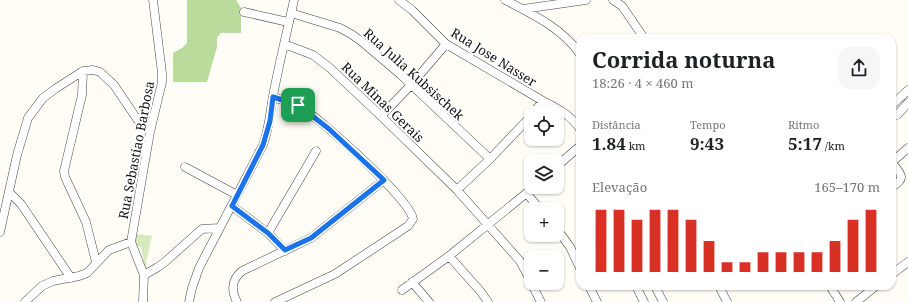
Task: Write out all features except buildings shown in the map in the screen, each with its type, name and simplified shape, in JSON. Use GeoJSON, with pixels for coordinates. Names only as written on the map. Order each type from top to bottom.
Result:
{"type":"FeatureCollection","features":[{"type":"Feature","properties":{"kind":"street","name":"Rua Sebastiao Barbosa"},"geometry":{"type":"LineString","coordinates":[[131,242],[150,132],[162,82],[152,0]]}},
{"type":"Feature","properties":{"kind":"street"},"geometry":{"type":"LineString","coordinates":[[189,302],[199,268],[263,145],[270,121],[273,97],[288,22],[294,0]]}},
{"type":"Feature","properties":{"kind":"street","name":"Rua Jose Nasser"},"geometry":{"type":"LineString","coordinates":[[399,0],[412,10],[446,44],[558,109],[569,116],[576,124]]}},
{"type":"Feature","properties":{"kind":"street"},"geometry":{"type":"LineString","coordinates":[[505,0],[523,9],[563,34],[576,48]]}},
{"type":"Feature","properties":{"kind":"street"},"geometry":{"type":"LineString","coordinates":[[523,9],[586,0]]}},
{"type":"Feature","properties":{"kind":"street"},"geometry":{"type":"LineString","coordinates":[[613,0],[622,6],[641,34]]}},
{"type":"Feature","properties":{"kind":"street"},"geometry":{"type":"LineString","coordinates":[[244,12],[288,22]]}},
{"type":"Feature","properties":{"kind":"street","name":"Rua Julia Kubsischek"},"geometry":{"type":"LineString","coordinates":[[291,13],[340,28],[351,34],[412,85],[490,159]]}},
{"type":"Feature","properties":{"kind":"street","name":"Rua Minas Gerais"},"geometry":{"type":"LineString","coordinates":[[284,44],[313,55],[330,68],[457,190],[520,262],[524,270]]}},
{"type":"Feature","properties":{"kind":"street"},"geometry":{"type":"LineString","coordinates":[[381,116],[412,85],[446,44]]}},
{"type":"Feature","properties":{"kind":"street"},"geometry":{"type":"LineString","coordinates":[[86,70],[82,95],[64,171],[65,177],[78,202],[86,222],[96,262]]}},
{"type":"Feature","properties":{"kind":"street"},"geometry":{"type":"LineString","coordinates":[[0,227],[17,155],[28,118],[43,98],[86,70],[100,72],[114,85],[137,120],[150,132]]}},
{"type":"Feature","properties":{"kind":"street"},"geometry":{"type":"LineString","coordinates":[[896,101],[908,90]]}},
{"type":"Feature","properties":{"kind":"street"},"geometry":{"type":"LineString","coordinates":[[273,97],[298,105],[329,129],[384,180],[413,214],[414,219],[408,226],[335,274],[275,302]]}},
{"type":"Feature","properties":{"kind":"street"},"geometry":{"type":"LineString","coordinates":[[539,106],[543,101]]}},
{"type":"Feature","properties":{"kind":"street"},"geometry":{"type":"LineString","coordinates":[[897,115],[908,103]]}},
{"type":"Feature","properties":{"kind":"street"},"geometry":{"type":"LineString","coordinates":[[457,190],[490,159],[524,123]]}},
{"type":"Feature","properties":{"kind":"street"},"geometry":{"type":"LineString","coordinates":[[896,158],[908,148]]}},
{"type":"Feature","properties":{"kind":"street"},"geometry":{"type":"LineString","coordinates":[[564,160],[576,149]]}},
{"type":"Feature","properties":{"kind":"street"},"geometry":{"type":"LineString","coordinates":[[268,233],[316,151]]}},
{"type":"Feature","properties":{"kind":"street"},"geometry":{"type":"LineString","coordinates":[[185,168],[238,195]]}},
{"type":"Feature","properties":{"kind":"street"},"geometry":{"type":"LineString","coordinates":[[896,168],[902,179],[900,183],[896,185]]}},
{"type":"Feature","properties":{"kind":"street"},"geometry":{"type":"LineString","coordinates":[[237,302],[232,287],[233,281],[237,275],[242,271],[311,238],[384,180]]}},
{"type":"Feature","properties":{"kind":"street"},"geometry":{"type":"LineString","coordinates":[[8,192],[20,204],[71,278]]}},
{"type":"Feature","properties":{"kind":"street"},"geometry":{"type":"LineString","coordinates":[[402,290],[449,256],[527,194],[534,202]]}},
{"type":"Feature","properties":{"kind":"street"},"geometry":{"type":"LineString","coordinates":[[232,206],[268,233],[285,250]]}},
{"type":"Feature","properties":{"kind":"street"},"geometry":{"type":"LineString","coordinates":[[144,275],[166,261],[202,229],[219,228]]}},
{"type":"Feature","properties":{"kind":"street"},"geometry":{"type":"LineString","coordinates":[[564,239],[570,247],[576,260]]}},
{"type":"Feature","properties":{"kind":"street"},"geometry":{"type":"LineString","coordinates":[[24,302],[47,283],[87,273],[109,250],[131,242],[144,275],[143,302]]}},
{"type":"Feature","properties":{"kind":"street"},"geometry":{"type":"LineString","coordinates":[[449,256],[488,302]]}},
{"type":"Feature","properties":{"kind":"street"},"geometry":{"type":"LineString","coordinates":[[896,271],[908,262]]}},
{"type":"Feature","properties":{"kind":"street"},"geometry":{"type":"LineString","coordinates":[[412,282],[429,302]]}},
{"type":"Feature","properties":{"kind":"street","name":"Rua Minas Gerais"},"geometry":{"type":"LineString","coordinates":[[535,290],[541,302]]}},
{"type":"Feature","properties":{"kind":"street"},"geometry":{"type":"LineString","coordinates":[[591,290],[597,302]]}},
{"type":"Feature","properties":{"kind":"street"},"geometry":{"type":"LineString","coordinates":[[638,290],[644,302]]}},
{"type":"Feature","properties":{"kind":"street"},"geometry":{"type":"LineString","coordinates":[[657,290],[663,302]]}},
{"type":"Feature","properties":{"kind":"street"},"geometry":{"type":"LineString","coordinates":[[721,290],[727,302]]}},
{"type":"Feature","properties":{"kind":"street"},"geometry":{"type":"LineString","coordinates":[[832,290],[840,302]]}},
{"type":"Feature","properties":{"kind":"street"},"geometry":{"type":"LineString","coordinates":[[856,302],[865,290]]}},
{"type":"Feature","properties":{"kind":"green space"},"geometry":{"type":"Polygon","coordinates":[[[187,0],[236,0],[241,8],[241,33],[221,33],[217,38],[217,47],[207,82],[173,82],[173,53],[187,43],[187,0]]]}},
{"type":"Feature","properties":{"kind":"green space"},"geometry":{"type":"Polygon","coordinates":[[[137,234],[152,236],[145,268],[141,247],[135,245],[137,234]]]}},
{"type":"Feature","properties":{"kind":"route"},"geometry":{"type":"LineString","coordinates":[[273,97],[298,105],[329,129],[384,180],[311,238],[285,250],[268,233],[232,206],[263,145],[270,121],[273,97]]}}]}
